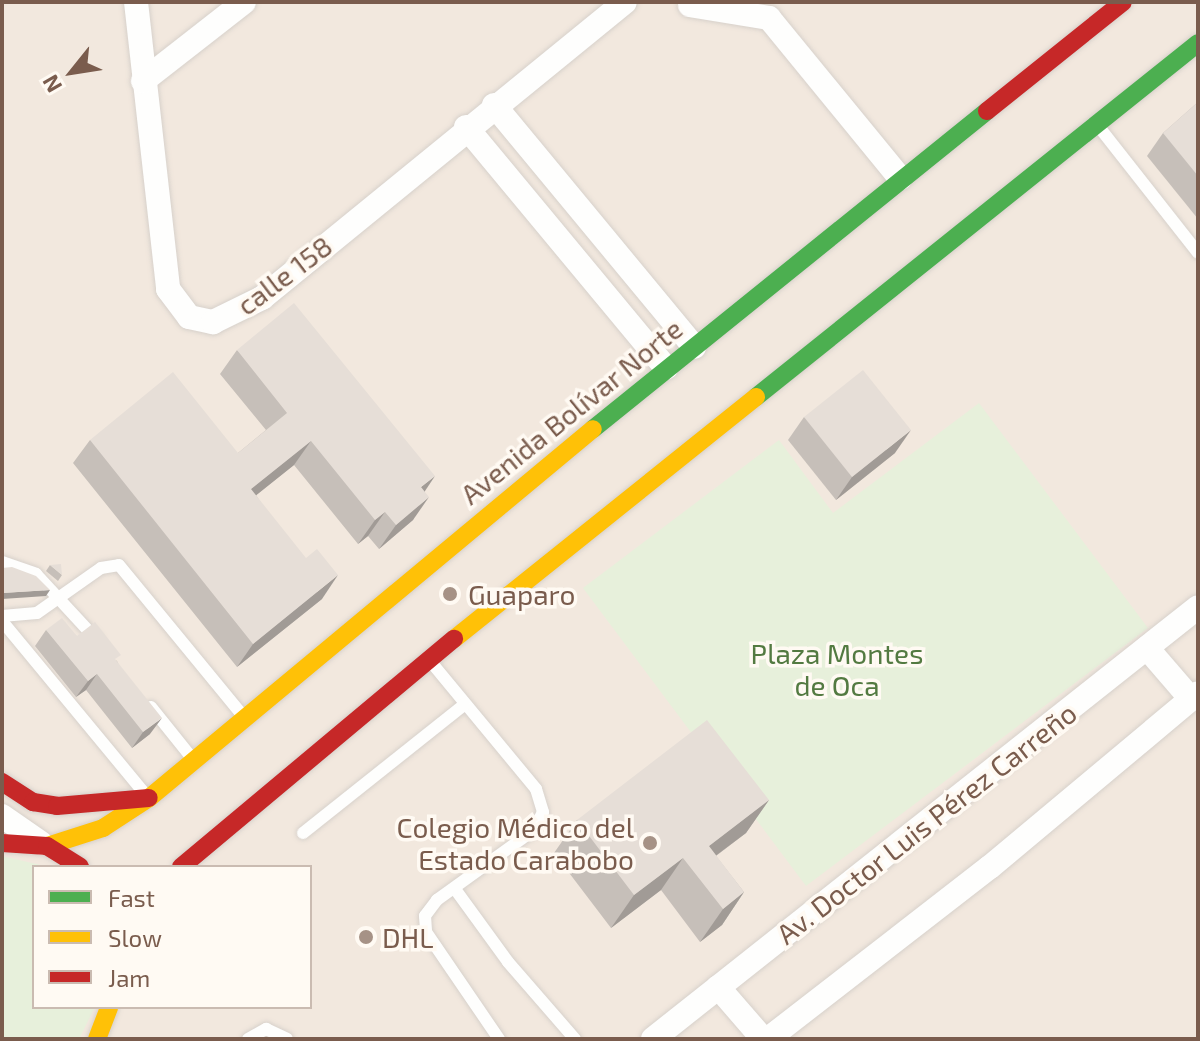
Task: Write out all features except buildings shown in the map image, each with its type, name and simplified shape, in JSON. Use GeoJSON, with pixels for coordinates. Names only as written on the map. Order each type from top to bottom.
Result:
{"type":"FeatureCollection","features":[{"type":"Feature","properties":{"kind":"main road","name":"Avenida Bolívar Norte"},"geometry":{"type":"LineString","coordinates":[[47,846],[103,828],[149,798],[666,368],[1123,2]]}},
{"type":"Feature","properties":{"kind":"main road"},"geometry":{"type":"LineString","coordinates":[[183,865],[429,659],[1198,43]]}},
{"type":"Feature","properties":{"kind":"main road"},"geometry":{"type":"LineString","coordinates":[[2,782],[33,802],[57,806],[149,798]]}},
{"type":"Feature","properties":{"kind":"main road"},"geometry":{"type":"LineString","coordinates":[[2,843],[47,846],[77,865]]}},
{"type":"Feature","properties":{"kind":"main road"},"geometry":{"type":"LineString","coordinates":[[97,1039],[108,1009]]}},
{"type":"Feature","properties":{"kind":"street","name":"calle 158"},"geometry":{"type":"LineString","coordinates":[[136,2],[168,289],[179,309],[199,322],[225,318],[262,298],[466,127],[625,2]]}},
{"type":"Feature","properties":{"kind":"street"},"geometry":{"type":"LineString","coordinates":[[143,81],[244,2]]}},
{"type":"Feature","properties":{"kind":"street"},"geometry":{"type":"LineString","coordinates":[[690,5],[769,18],[900,178]]}},
{"type":"Feature","properties":{"kind":"street"},"geometry":{"type":"LineString","coordinates":[[494,105],[694,347]]}},
{"type":"Feature","properties":{"kind":"street"},"geometry":{"type":"LineString","coordinates":[[466,127],[666,368]]}},
{"type":"Feature","properties":{"kind":"street","name":"Av. Doctor Luis Pérez Carreño"},"geometry":{"type":"LineString","coordinates":[[653,1039],[1198,607]]}},
{"type":"Feature","properties":{"kind":"street"},"geometry":{"type":"LineString","coordinates":[[718,987],[766,1039],[990,867],[1194,696],[1147,648]]}},
{"type":"Feature","properties":{"kind":"street"},"geometry":{"type":"LineString","coordinates":[[2,816],[47,846]]}},
{"type":"Feature","properties":{"kind":"lane"},"geometry":{"type":"LineString","coordinates":[[1097,124],[1198,253]]}},
{"type":"Feature","properties":{"kind":"lane"},"geometry":{"type":"LineString","coordinates":[[2,562],[36,574],[64,599],[104,648]]}},
{"type":"Feature","properties":{"kind":"lane"},"geometry":{"type":"LineString","coordinates":[[2,618],[37,613],[64,599],[101,568],[119,565],[245,719]]}},
{"type":"Feature","properties":{"kind":"lane"},"geometry":{"type":"LineString","coordinates":[[2,618],[149,798]]}},
{"type":"Feature","properties":{"kind":"lane"},"geometry":{"type":"LineString","coordinates":[[429,659],[536,789],[543,812],[534,830],[455,889],[425,916],[426,932],[499,1039]]}},
{"type":"Feature","properties":{"kind":"lane"},"geometry":{"type":"LineString","coordinates":[[144,698],[194,760]]}},
{"type":"Feature","properties":{"kind":"lane"},"geometry":{"type":"LineString","coordinates":[[303,833],[464,705]]}},
{"type":"Feature","properties":{"kind":"lane"},"geometry":{"type":"LineString","coordinates":[[455,889],[508,962],[575,1039]]}},
{"type":"Feature","properties":{"kind":"lane"},"geometry":{"type":"LineString","coordinates":[[248,1039],[266,1029],[287,1039]]}},
{"type":"Feature","properties":{"kind":"shaded area"},"geometry":{"type":"Polygon","coordinates":[[[2,2],[1198,2],[1198,1039],[2,1039],[2,2]]]}},
{"type":"Feature","properties":{"kind":"green space","name":"Plaza Montes de Oca"},"geometry":{"type":"Polygon","coordinates":[[[979,403],[1148,628],[806,886],[583,588],[779,440],[833,513],[979,403]]]}},
{"type":"Feature","properties":{"kind":"green space"},"geometry":{"type":"Polygon","coordinates":[[[2,856],[40,865],[32,865],[32,1009],[94,1009],[79,1039],[2,1039],[2,856]]]}},
{"type":"Feature","properties":{"kind":"traffic: fast"},"geometry":{"type":"LineString","coordinates":[[756,397],[1198,43]]}},
{"type":"Feature","properties":{"kind":"traffic: fast"},"geometry":{"type":"LineString","coordinates":[[593,429],[987,111]]}},
{"type":"Feature","properties":{"kind":"traffic: slow"},"geometry":{"type":"LineString","coordinates":[[454,639],[756,397]]}},
{"type":"Feature","properties":{"kind":"traffic: slow"},"geometry":{"type":"LineString","coordinates":[[47,846],[103,828],[149,798],[593,429]]}},
{"type":"Feature","properties":{"kind":"traffic: slow"},"geometry":{"type":"LineString","coordinates":[[97,1039],[108,1009]]}},
{"type":"Feature","properties":{"kind":"traffic: jam"},"geometry":{"type":"LineString","coordinates":[[987,111],[1123,2]]}},
{"type":"Feature","properties":{"kind":"traffic: jam"},"geometry":{"type":"LineString","coordinates":[[183,865],[454,639]]}},
{"type":"Feature","properties":{"kind":"traffic: jam"},"geometry":{"type":"LineString","coordinates":[[2,782],[33,802],[57,806],[149,798]]}},
{"type":"Feature","properties":{"kind":"traffic: jam"},"geometry":{"type":"LineString","coordinates":[[2,843],[47,846],[77,865]]}},
{"type":"Feature","properties":{"kind":"place","name":"Guaparo"},"geometry":{"type":"Point","coordinates":[450,594]}},
{"type":"Feature","properties":{"kind":"place","name":"Colegio Médico del Estado Carabobo"},"geometry":{"type":"Point","coordinates":[650,843]}},
{"type":"Feature","properties":{"kind":"place","name":"DHL"},"geometry":{"type":"Point","coordinates":[366,937]}}]}
